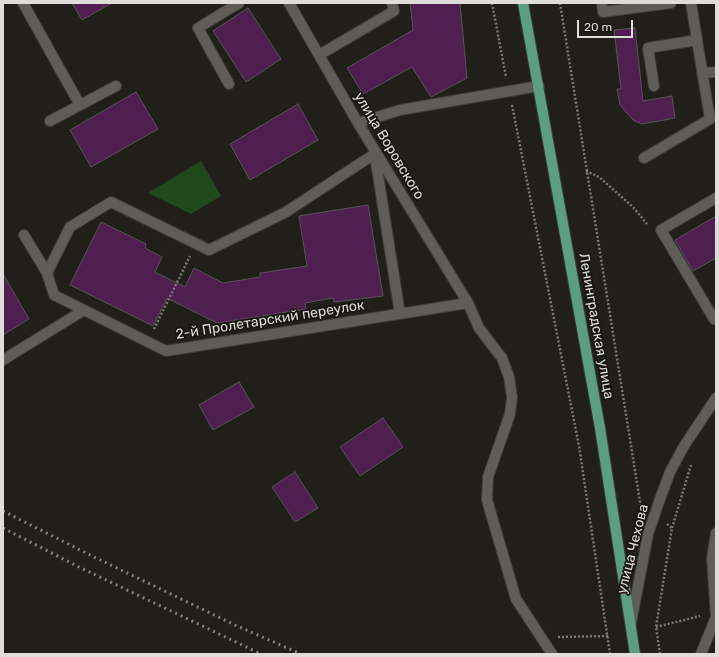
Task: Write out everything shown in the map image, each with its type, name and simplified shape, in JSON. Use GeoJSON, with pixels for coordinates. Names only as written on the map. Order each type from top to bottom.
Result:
{"type":"FeatureCollection","features":[{"type":"Feature","properties":{"kind":"main road","name":"Ленинградская улица"},"geometry":{"type":"LineString","coordinates":[[523,3],[600,428],[635,654]]}},
{"type":"Feature","properties":{"kind":"street"},"geometry":{"type":"LineString","coordinates":[[23,3],[80,105]]}},
{"type":"Feature","properties":{"kind":"street"},"geometry":{"type":"LineString","coordinates":[[229,84],[198,28],[239,3]]}},
{"type":"Feature","properties":{"kind":"street","name":"улица Воровского"},"geometry":{"type":"LineString","coordinates":[[289,3],[376,154],[468,303],[479,328],[502,358],[510,377],[512,397],[510,414],[488,477],[487,500],[516,599],[552,654]]}},
{"type":"Feature","properties":{"kind":"street"},"geometry":{"type":"LineString","coordinates":[[319,55],[394,11],[392,3]]}},
{"type":"Feature","properties":{"kind":"street"},"geometry":{"type":"LineString","coordinates":[[602,3],[603,12],[672,3]]}},
{"type":"Feature","properties":{"kind":"street"},"geometry":{"type":"LineString","coordinates":[[644,158],[710,119],[691,3]]}},
{"type":"Feature","properties":{"kind":"street"},"geometry":{"type":"LineString","coordinates":[[654,86],[648,48],[697,40]]}},
{"type":"Feature","properties":{"kind":"street"},"geometry":{"type":"LineString","coordinates":[[702,73],[716,72]]}},
{"type":"Feature","properties":{"kind":"street"},"geometry":{"type":"LineString","coordinates":[[50,121],[116,86]]}},
{"type":"Feature","properties":{"kind":"street"},"geometry":{"type":"LineString","coordinates":[[358,123],[400,110],[538,86]]}},
{"type":"Feature","properties":{"kind":"street"},"geometry":{"type":"LineString","coordinates":[[47,273],[70,227],[112,202],[209,250],[286,212],[376,154],[400,314]]}},
{"type":"Feature","properties":{"kind":"street"},"geometry":{"type":"LineString","coordinates":[[716,198],[662,230],[714,319],[716,318]]}},
{"type":"Feature","properties":{"kind":"street","name":"2-й Пролетарский переулок"},"geometry":{"type":"LineString","coordinates":[[24,235],[47,273],[54,295],[166,351],[468,303]]}},
{"type":"Feature","properties":{"kind":"street"},"geometry":{"type":"LineString","coordinates":[[3,360],[84,310]]}},
{"type":"Feature","properties":{"kind":"street","name":"улица Чехова"},"geometry":{"type":"LineString","coordinates":[[630,624],[648,534],[670,472],[684,446],[716,398]]}},
{"type":"Feature","properties":{"kind":"street"},"geometry":{"type":"LineString","coordinates":[[701,654],[716,617],[712,558],[716,533]]}},
{"type":"Feature","properties":{"kind":"path"},"geometry":{"type":"LineString","coordinates":[[492,3],[579,446],[610,654]]}},
{"type":"Feature","properties":{"kind":"path"},"geometry":{"type":"LineString","coordinates":[[560,3],[641,510],[655,514],[672,528]]}},
{"type":"Feature","properties":{"kind":"path"},"geometry":{"type":"LineString","coordinates":[[148,342],[196,244]]}},
{"type":"Feature","properties":{"kind":"path"},"geometry":{"type":"LineString","coordinates":[[660,654],[656,627],[672,528],[695,459]]}},
{"type":"Feature","properties":{"kind":"path"},"geometry":{"type":"LineString","coordinates":[[656,627],[703,616]]}},
{"type":"Feature","properties":{"kind":"path"},"geometry":{"type":"LineString","coordinates":[[554,637],[608,636]]}},
{"type":"Feature","properties":{"kind":"green space"},"geometry":{"type":"Polygon","coordinates":[[[201,161],[221,196],[191,214],[148,193],[201,161]]]}},
{"type":"Feature","properties":{"kind":"building"},"geometry":{"type":"Polygon","coordinates":[[[72,3],[112,3],[82,20],[72,3]]]}},
{"type":"Feature","properties":{"kind":"building"},"geometry":{"type":"Polygon","coordinates":[[[410,3],[460,3],[467,78],[431,97],[412,67],[363,94],[347,68],[413,30],[410,3]]]}},
{"type":"Feature","properties":{"kind":"building"},"geometry":{"type":"Polygon","coordinates":[[[248,8],[281,59],[246,82],[213,31],[248,8]]]}},
{"type":"Feature","properties":{"kind":"building"},"geometry":{"type":"Polygon","coordinates":[[[635,28],[643,101],[672,96],[675,118],[642,124],[633,120],[620,105],[617,89],[621,89],[614,30],[635,28]]]}},
{"type":"Feature","properties":{"kind":"building"},"geometry":{"type":"Polygon","coordinates":[[[136,92],[158,129],[91,167],[70,130],[136,92]]]}},
{"type":"Feature","properties":{"kind":"building"},"geometry":{"type":"Polygon","coordinates":[[[298,104],[318,140],[250,180],[230,144],[298,104]]]}},
{"type":"Feature","properties":{"kind":"building"},"geometry":{"type":"Polygon","coordinates":[[[368,205],[383,296],[334,302],[333,298],[305,303],[306,309],[217,323],[167,298],[153,326],[70,285],[101,222],[146,244],[145,248],[162,257],[155,272],[185,287],[194,268],[223,283],[260,277],[260,273],[307,266],[299,216],[368,205]]]}},
{"type":"Feature","properties":{"kind":"building"},"geometry":{"type":"Polygon","coordinates":[[[716,216],[716,258],[693,271],[675,240],[716,216]]]}},
{"type":"Feature","properties":{"kind":"building"},"geometry":{"type":"Polygon","coordinates":[[[3,274],[29,319],[3,335],[3,274]]]}},
{"type":"Feature","properties":{"kind":"building"},"geometry":{"type":"Polygon","coordinates":[[[239,382],[254,407],[213,430],[199,405],[239,382]]]}},
{"type":"Feature","properties":{"kind":"building"},"geometry":{"type":"Polygon","coordinates":[[[383,418],[403,447],[360,476],[340,447],[383,418]]]}},
{"type":"Feature","properties":{"kind":"building"},"geometry":{"type":"Polygon","coordinates":[[[295,472],[318,508],[295,522],[272,487],[295,472]]]}},
{"type":"Feature","properties":{"kind":"railway"},"geometry":{"type":"LineString","coordinates":[[3,511],[235,625],[301,654]]}},
{"type":"Feature","properties":{"kind":"railway"},"geometry":{"type":"LineString","coordinates":[[3,528],[79,567],[261,654]]}}]}
